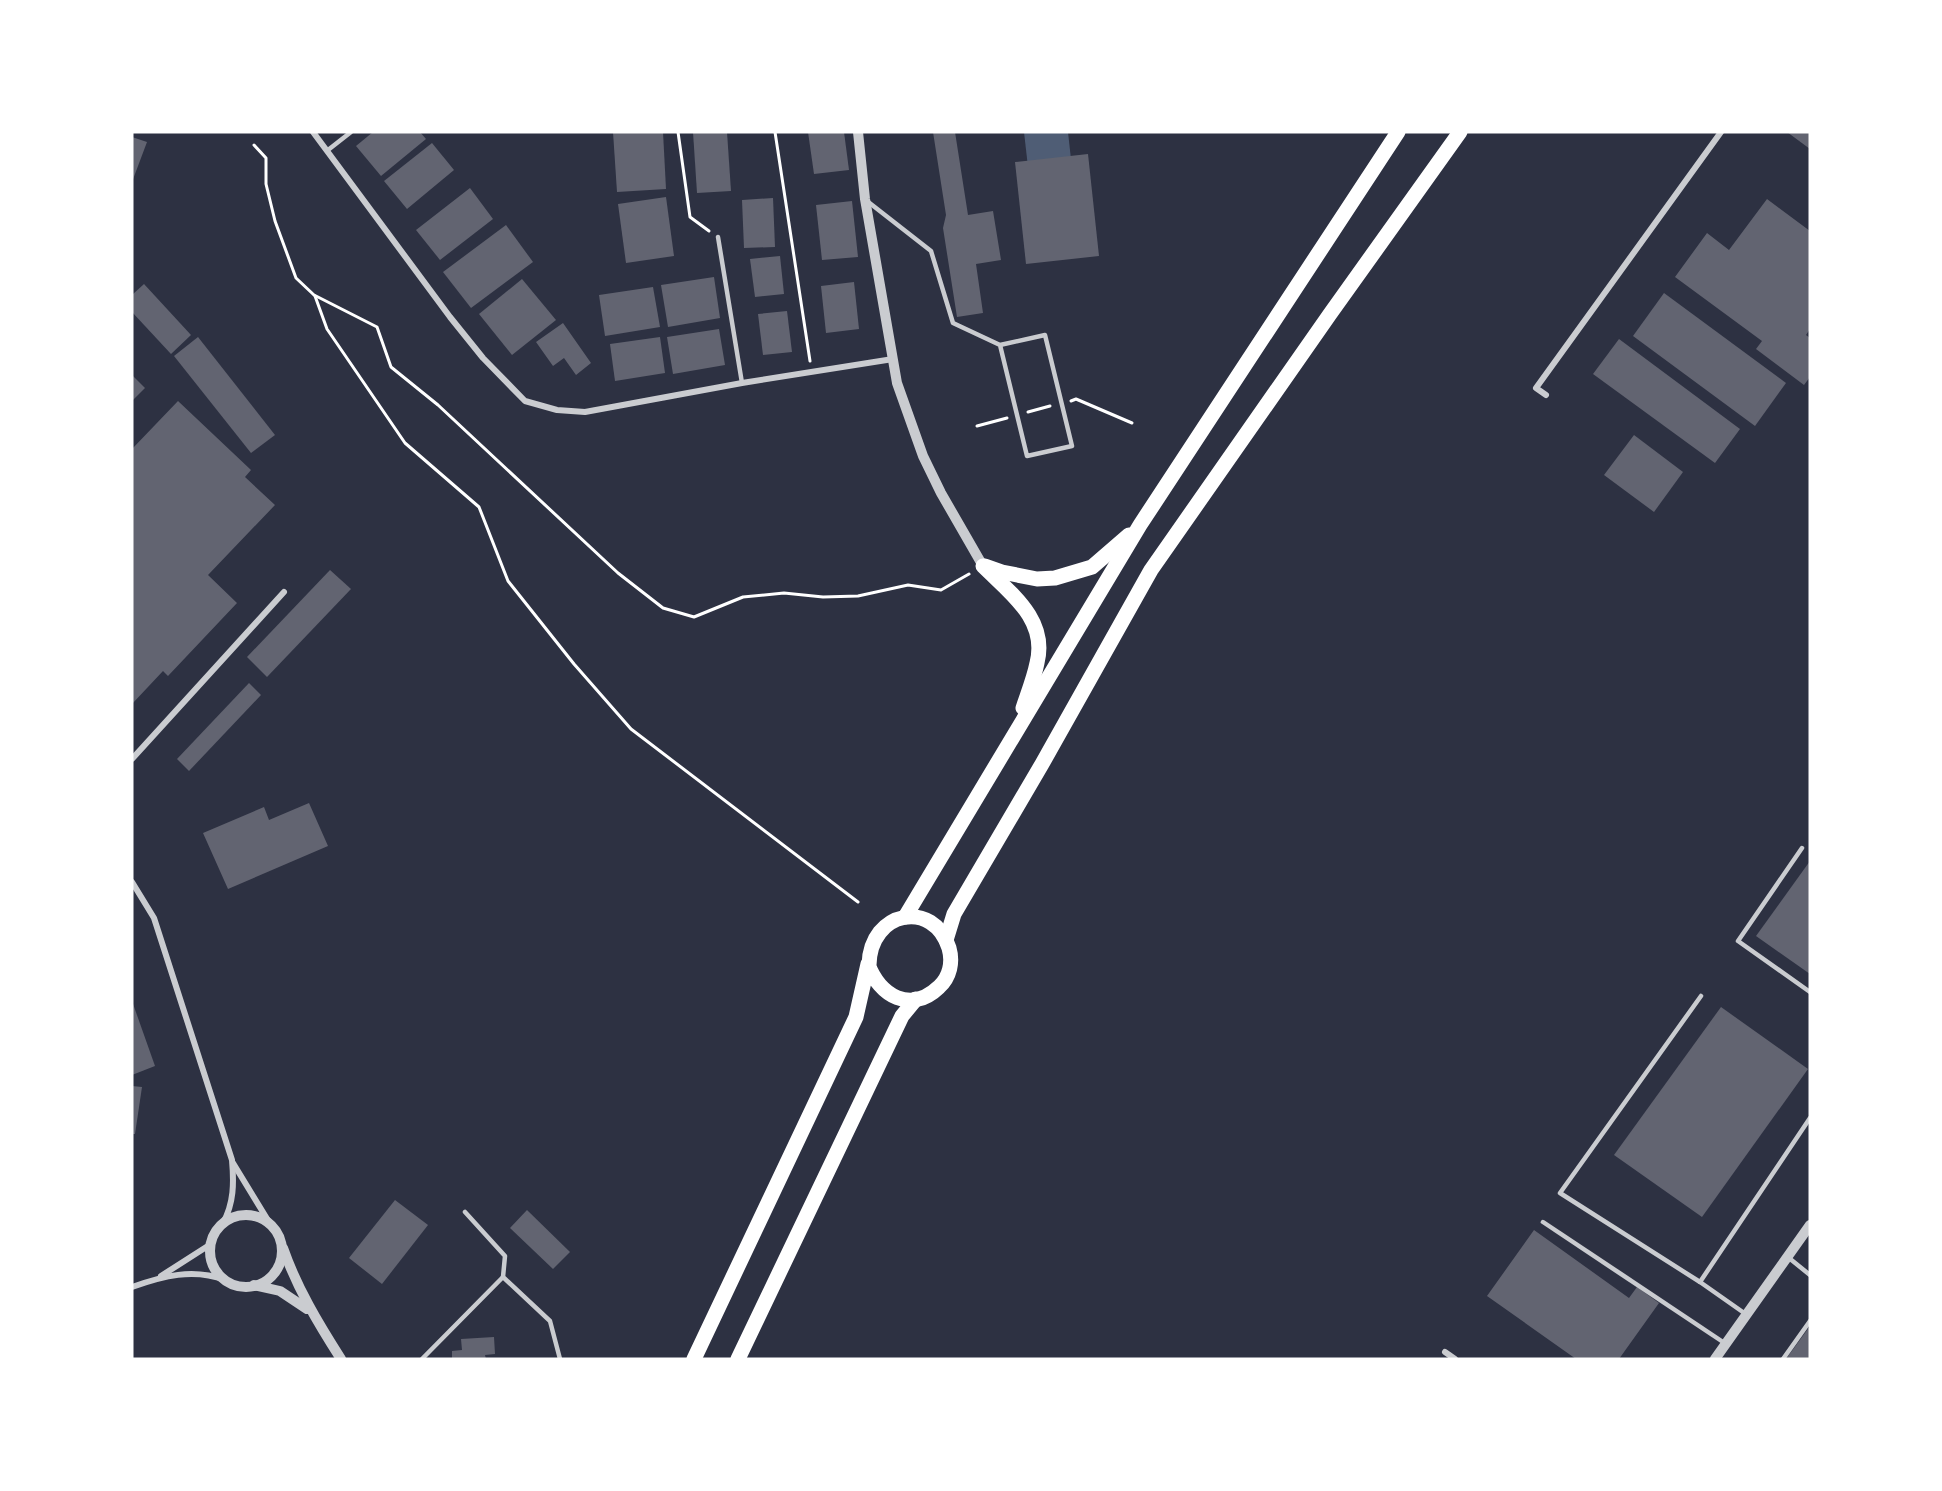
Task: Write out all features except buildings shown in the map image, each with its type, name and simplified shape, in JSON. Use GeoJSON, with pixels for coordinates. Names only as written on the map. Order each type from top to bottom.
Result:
{"type":"FeatureCollection","features":[{"type":"Feature","properties":{"kind":"main road"},"geometry":{"type":"LineString","coordinates":[[905,917],[1140,525],[1398,132]]}},
{"type":"Feature","properties":{"kind":"main road"},"geometry":{"type":"LineString","coordinates":[[946,940],[954,914],[1042,764],[1151,570],[1460,132]]}},
{"type":"Feature","properties":{"kind":"main road"},"geometry":{"type":"LineString","coordinates":[[983,566],[1037,579],[1055,578],[1092,567],[1140,525]]}},
{"type":"Feature","properties":{"kind":"main road"},"geometry":{"type":"LineString","coordinates":[[983,566],[1022,603],[1034,621],[1039,640],[1038,660],[1016,731]]}},
{"type":"Feature","properties":{"kind":"main road"},"geometry":{"type":"LineString","coordinates":[[694,1359],[856,1017],[873,939],[880,929],[891,921],[905,917],[918,918],[931,923],[942,932],[951,957],[950,971],[933,993],[906,1000],[882,989],[873,978],[868,964]]}},
{"type":"Feature","properties":{"kind":"main road"},"geometry":{"type":"LineString","coordinates":[[738,1359],[902,1016],[916,999]]}},
{"type":"Feature","properties":{"kind":"street"},"geometry":{"type":"LineString","coordinates":[[313,132],[450,317],[483,358],[525,401],[557,410],[585,412],[742,383],[894,359]]}},
{"type":"Feature","properties":{"kind":"street"},"geometry":{"type":"LineString","coordinates":[[858,132],[865,199],[897,383],[923,456],[941,493],[983,566]]}},
{"type":"Feature","properties":{"kind":"street"},"geometry":{"type":"LineString","coordinates":[[1546,395],[1536,388],[1721,132]]}},
{"type":"Feature","properties":{"kind":"street"},"geometry":{"type":"LineString","coordinates":[[132,759],[284,592]]}},
{"type":"Feature","properties":{"kind":"street"},"geometry":{"type":"LineString","coordinates":[[132,882],[154,918],[232,1160],[277,1232],[313,1316]]}},
{"type":"Feature","properties":{"kind":"street"},"geometry":{"type":"LineString","coordinates":[[225,1280],[212,1264],[210,1254],[215,1232],[229,1211],[232,1198],[232,1160]]}},
{"type":"Feature","properties":{"kind":"street"},"geometry":{"type":"LineString","coordinates":[[223,1223],[233,1217],[246,1214],[258,1216],[269,1222]]}},
{"type":"Feature","properties":{"kind":"street"},"geometry":{"type":"LineString","coordinates":[[1715,1359],[1810,1226]]}},
{"type":"Feature","properties":{"kind":"street"},"geometry":{"type":"LineString","coordinates":[[254,1286],[264,1282],[278,1267],[282,1256],[282,1243]]}},
{"type":"Feature","properties":{"kind":"street"},"geometry":{"type":"LineString","coordinates":[[158,1278],[211,1244]]}},
{"type":"Feature","properties":{"kind":"street"},"geometry":{"type":"LineString","coordinates":[[132,1287],[158,1278],[197,1273],[225,1280],[234,1285],[280,1291],[304,1305],[341,1359]]}},
{"type":"Feature","properties":{"kind":"street"},"geometry":{"type":"LineString","coordinates":[[1445,1352],[1455,1359]]}},
{"type":"Feature","properties":{"kind":"lane"},"geometry":{"type":"LineString","coordinates":[[328,150],[351,132]]}},
{"type":"Feature","properties":{"kind":"lane"},"geometry":{"type":"LineString","coordinates":[[865,199],[931,251],[953,323],[1000,345],[1045,335],[1072,446],[1027,456],[1000,345]]}},
{"type":"Feature","properties":{"kind":"lane"},"geometry":{"type":"LineString","coordinates":[[718,237],[742,383]]}},
{"type":"Feature","properties":{"kind":"lane"},"geometry":{"type":"LineString","coordinates":[[1802,848],[1738,941],[1810,992]]}},
{"type":"Feature","properties":{"kind":"lane"},"geometry":{"type":"LineString","coordinates":[[1701,996],[1560,1193],[1700,1282],[1747,1315]]}},
{"type":"Feature","properties":{"kind":"lane"},"geometry":{"type":"LineString","coordinates":[[1700,1282],[1810,1118]]}},
{"type":"Feature","properties":{"kind":"lane"},"geometry":{"type":"LineString","coordinates":[[422,1359],[503,1277],[505,1256],[465,1212]]}},
{"type":"Feature","properties":{"kind":"lane"},"geometry":{"type":"LineString","coordinates":[[1543,1222],[1726,1344]]}},
{"type":"Feature","properties":{"kind":"lane"},"geometry":{"type":"LineString","coordinates":[[1788,1257],[1810,1275]]}},
{"type":"Feature","properties":{"kind":"lane"},"geometry":{"type":"LineString","coordinates":[[503,1277],[550,1321],[559,1359]]}},
{"type":"Feature","properties":{"kind":"lane"},"geometry":{"type":"LineString","coordinates":[[1783,1359],[1810,1321]]}},
{"type":"Feature","properties":{"kind":"path"},"geometry":{"type":"LineString","coordinates":[[678,132],[690,217],[718,237]]}},
{"type":"Feature","properties":{"kind":"path"},"geometry":{"type":"LineString","coordinates":[[775,132],[811,372]]}},
{"type":"Feature","properties":{"kind":"path"},"geometry":{"type":"LineString","coordinates":[[254,145],[266,158],[266,184],[275,221],[296,278],[314,295],[377,327],[391,367],[438,405],[618,573],[663,608],[694,617],[743,597],[784,593],[823,597],[858,596],[908,585],[941,590],[983,566]]}},
{"type":"Feature","properties":{"kind":"path"},"geometry":{"type":"LineString","coordinates":[[314,295],[327,329],[405,443],[478,507],[508,581],[574,664],[631,729],[858,902]]}},
{"type":"Feature","properties":{"kind":"path"},"geometry":{"type":"LineString","coordinates":[[1076,399],[1132,423]]}},
{"type":"Feature","properties":{"kind":"water"},"geometry":{"type":"Polygon","coordinates":[[[1024,132],[1068,132],[1081,250],[1038,255],[1024,132]]]}}]}
